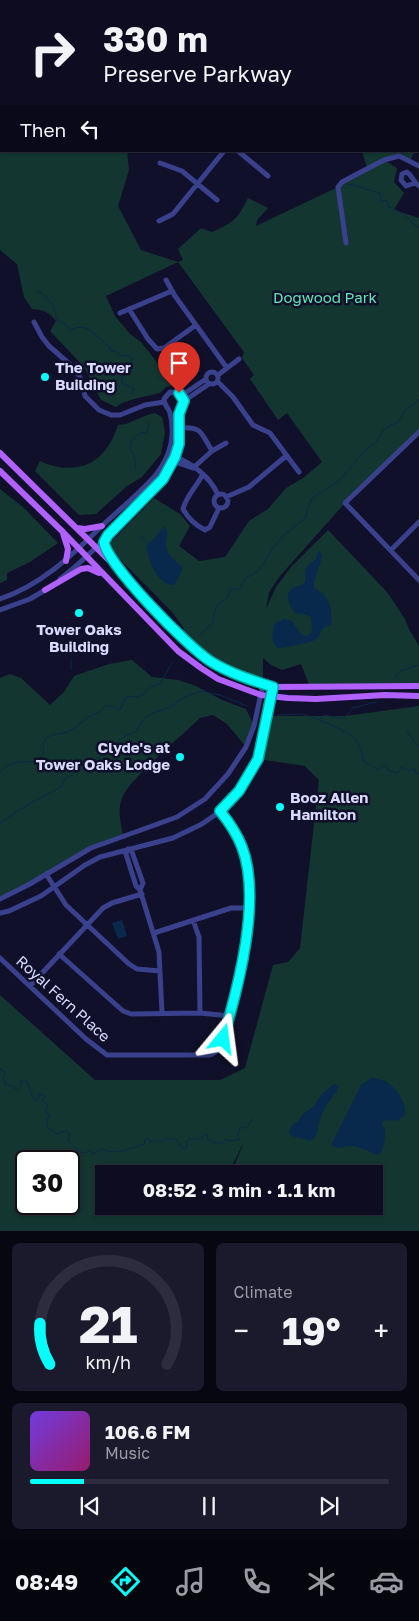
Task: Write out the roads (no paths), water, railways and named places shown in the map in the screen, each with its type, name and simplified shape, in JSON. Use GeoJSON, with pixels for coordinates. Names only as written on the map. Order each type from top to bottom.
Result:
{"type":"FeatureCollection","features":[{"type":"Feature","properties":{"kind":"main road"},"geometry":{"type":"LineString","coordinates":[[0,453],[118,569],[172,628],[209,660],[236,674],[273,687],[419,686]]}},
{"type":"Feature","properties":{"kind":"main road"},"geometry":{"type":"LineString","coordinates":[[0,470],[178,651],[218,678],[261,695],[272,696],[316,699],[385,695],[419,696]]}},
{"type":"Feature","properties":{"kind":"main road"},"geometry":{"type":"LineString","coordinates":[[76,527],[85,529],[102,526]]}},
{"type":"Feature","properties":{"kind":"main road"},"geometry":{"type":"LineString","coordinates":[[63,532],[68,548],[66,561]]}},
{"type":"Feature","properties":{"kind":"main road"},"geometry":{"type":"LineString","coordinates":[[108,535],[104,542],[105,546],[118,569]]}},
{"type":"Feature","properties":{"kind":"main road"},"geometry":{"type":"LineString","coordinates":[[45,590],[81,569],[92,569],[103,575]]}},
{"type":"Feature","properties":{"kind":"street"},"geometry":{"type":"LineString","coordinates":[[159,221],[173,214],[223,152]]}},
{"type":"Feature","properties":{"kind":"street"},"geometry":{"type":"LineString","coordinates":[[239,152],[268,176]]}},
{"type":"Feature","properties":{"kind":"street"},"geometry":{"type":"LineString","coordinates":[[346,243],[338,187],[342,182],[384,160],[399,156],[419,166]]}},
{"type":"Feature","properties":{"kind":"street"},"geometry":{"type":"LineString","coordinates":[[160,163],[182,171],[217,200]]}},
{"type":"Feature","properties":{"kind":"street"},"geometry":{"type":"LineString","coordinates":[[166,280],[227,368]]}},
{"type":"Feature","properties":{"kind":"street"},"geometry":{"type":"LineString","coordinates":[[120,313],[172,291]]}},
{"type":"Feature","properties":{"kind":"street"},"geometry":{"type":"LineString","coordinates":[[129,309],[148,339],[157,349],[164,348],[196,325]]}},
{"type":"Feature","properties":{"kind":"street"},"geometry":{"type":"LineString","coordinates":[[34,322],[49,346],[74,368],[81,379],[85,396],[99,410],[112,415],[120,415],[145,405],[164,402]]}},
{"type":"Feature","properties":{"kind":"street"},"geometry":{"type":"LineString","coordinates":[[218,375],[239,359]]}},
{"type":"Feature","properties":{"kind":"street"},"geometry":{"type":"LineString","coordinates":[[207,381],[207,375],[211,372],[218,375]]}},
{"type":"Feature","properties":{"kind":"street"},"geometry":{"type":"LineString","coordinates":[[218,375],[218,382],[233,397],[253,425],[270,433],[299,472]]}},
{"type":"Feature","properties":{"kind":"street"},"geometry":{"type":"LineString","coordinates":[[207,381],[213,385],[218,382]]}},
{"type":"Feature","properties":{"kind":"street"},"geometry":{"type":"LineString","coordinates":[[0,610],[30,599],[45,590],[86,556],[163,479],[174,459],[179,444],[179,414],[183,398],[207,381]]}},
{"type":"Feature","properties":{"kind":"street"},"geometry":{"type":"LineString","coordinates":[[0,599],[16,594],[66,561],[145,487],[163,467],[172,437],[170,414],[164,402],[165,396],[170,392],[176,392],[183,398]]}},
{"type":"Feature","properties":{"kind":"street"},"geometry":{"type":"LineString","coordinates":[[180,428],[194,427],[212,451]]}},
{"type":"Feature","properties":{"kind":"street"},"geometry":{"type":"LineString","coordinates":[[419,432],[345,503],[419,580]]}},
{"type":"Feature","properties":{"kind":"street"},"geometry":{"type":"LineString","coordinates":[[193,468],[212,451],[226,443]]}},
{"type":"Feature","properties":{"kind":"street"},"geometry":{"type":"LineString","coordinates":[[167,456],[191,463],[193,468],[203,474],[218,494]]}},
{"type":"Feature","properties":{"kind":"street"},"geometry":{"type":"LineString","coordinates":[[218,494],[226,497],[249,487],[286,456]]}},
{"type":"Feature","properties":{"kind":"street"},"geometry":{"type":"LineString","coordinates":[[203,474],[185,502],[183,508],[186,515],[205,530],[210,527],[219,508],[226,505],[226,497]]}},
{"type":"Feature","properties":{"kind":"street"},"geometry":{"type":"LineString","coordinates":[[218,494],[214,498],[214,502],[219,508]]}},
{"type":"Feature","properties":{"kind":"street"},"geometry":{"type":"LineString","coordinates":[[390,550],[419,522]]}},
{"type":"Feature","properties":{"kind":"street"},"geometry":{"type":"LineString","coordinates":[[0,899],[28,886],[91,848],[177,817],[210,795],[228,774],[246,747],[254,726],[263,684]]}},
{"type":"Feature","properties":{"kind":"street"},"geometry":{"type":"LineString","coordinates":[[0,913],[55,890],[85,865],[100,857],[173,838],[202,824],[220,811],[239,791],[258,759],[273,687]]}},
{"type":"Feature","properties":{"kind":"street","name":"Royal Fern Place"},"geometry":{"type":"LineString","coordinates":[[0,958],[101,1052],[113,1056],[212,1055],[220,1048],[243,965],[249,908],[249,884],[243,849],[228,821],[220,811]]}},
{"type":"Feature","properties":{"kind":"street"},"geometry":{"type":"LineString","coordinates":[[123,836],[128,849],[132,852],[143,883],[141,892],[159,952],[162,1013]]}},
{"type":"Feature","properties":{"kind":"street"},"geometry":{"type":"LineString","coordinates":[[46,874],[66,905],[129,964],[137,969],[160,972]]}},
{"type":"Feature","properties":{"kind":"street"},"geometry":{"type":"LineString","coordinates":[[30,986],[87,925],[108,906],[141,892]]}},
{"type":"Feature","properties":{"kind":"street"},"geometry":{"type":"LineString","coordinates":[[154,933],[232,908],[249,908]]}},
{"type":"Feature","properties":{"kind":"street"},"geometry":{"type":"LineString","coordinates":[[193,920],[199,937],[200,1012]]}},
{"type":"Feature","properties":{"kind":"street"},"geometry":{"type":"LineString","coordinates":[[59,954],[123,1012],[130,1014],[200,1012],[230,1016]]}},
{"type":"Feature","properties":{"kind":"water"},"geometry":{"type":"Polygon","coordinates":[[[165,526],[167,551],[183,567],[174,585],[168,584],[158,576],[146,547],[165,526]]]}},
{"type":"Feature","properties":{"kind":"water"},"geometry":{"type":"Polygon","coordinates":[[[319,551],[322,555],[314,588],[324,595],[329,603],[332,624],[322,629],[318,638],[312,641],[278,648],[272,636],[275,623],[284,619],[292,621],[301,634],[307,636],[312,632],[311,617],[295,613],[290,604],[288,594],[293,588],[304,583],[306,569],[316,559],[319,551]]]}},
{"type":"Feature","properties":{"kind":"water"},"geometry":{"type":"Polygon","coordinates":[[[122,920],[127,936],[118,939],[112,923],[122,920]]]}},
{"type":"Feature","properties":{"kind":"water"},"geometry":{"type":"Polygon","coordinates":[[[372,1078],[386,1082],[398,1094],[404,1104],[405,1113],[403,1117],[396,1120],[383,1121],[382,1125],[385,1129],[384,1143],[378,1155],[354,1146],[334,1147],[331,1145],[361,1085],[372,1078]]]}},
{"type":"Feature","properties":{"kind":"water"},"geometry":{"type":"Polygon","coordinates":[[[334,1084],[338,1086],[337,1091],[326,1105],[316,1136],[310,1141],[292,1136],[289,1132],[291,1126],[313,1107],[322,1094],[334,1084]]]}},
{"type":"Feature","properties":{"kind":"waterway"},"geometry":{"type":"LineString","coordinates":[[346,184],[380,193],[381,201],[387,201],[388,207],[401,213],[419,228]]}},
{"type":"Feature","properties":{"kind":"waterway"},"geometry":{"type":"LineString","coordinates":[[38,291],[51,303],[55,311],[56,320],[65,324],[70,330],[83,327],[88,329],[110,347],[111,351],[116,351],[122,356],[127,355],[132,358],[132,370],[122,377],[122,383],[134,389],[131,394]]}},
{"type":"Feature","properties":{"kind":"waterway"},"geometry":{"type":"LineString","coordinates":[[198,636],[213,623],[216,608],[228,597],[230,589],[239,589],[246,578],[258,571],[283,536],[305,518],[312,498],[340,480],[366,449],[376,442],[383,430],[398,422],[407,408],[415,404],[419,399]]}},
{"type":"Feature","properties":{"kind":"waterway"},"geometry":{"type":"LineString","coordinates":[[136,468],[134,454],[130,449],[131,441],[139,434],[147,432],[149,426],[147,422]]}},
{"type":"Feature","properties":{"kind":"waterway"},"geometry":{"type":"LineString","coordinates":[[141,536],[149,545]]}},
{"type":"Feature","properties":{"kind":"waterway"},"geometry":{"type":"LineString","coordinates":[[71,660],[71,669]]}},
{"type":"Feature","properties":{"kind":"waterway"},"geometry":{"type":"LineString","coordinates":[[0,771],[12,764],[37,760],[44,753],[43,747],[47,738],[72,730],[89,717],[101,711],[105,706],[120,710],[126,697],[141,696],[152,686],[160,684],[172,663]]}},
{"type":"Feature","properties":{"kind":"waterway"},"geometry":{"type":"LineString","coordinates":[[395,678],[400,671],[419,665]]}},
{"type":"Feature","properties":{"kind":"waterway"},"geometry":{"type":"LineString","coordinates":[[0,823],[29,804],[61,787],[64,780],[101,756],[122,738],[136,732],[143,720],[152,713],[169,708],[184,697],[201,691],[220,695],[247,706]]}},
{"type":"Feature","properties":{"kind":"waterway"},"geometry":{"type":"LineString","coordinates":[[278,715],[303,714],[319,720],[324,715],[344,718],[353,708],[376,702]]}},
{"type":"Feature","properties":{"kind":"waterway"},"geometry":{"type":"LineString","coordinates":[[319,720],[342,730],[354,738],[358,744],[363,761],[379,770],[385,765],[389,771],[397,773],[402,767],[409,771],[415,769],[416,773],[419,774]]}},
{"type":"Feature","properties":{"kind":"waterway"},"geometry":{"type":"LineString","coordinates":[[407,731],[419,748]]}},
{"type":"Feature","properties":{"kind":"waterway"},"geometry":{"type":"LineString","coordinates":[[0,1069],[5,1072],[3,1078],[6,1085],[14,1086],[14,1089],[17,1090],[22,1084],[20,1081],[27,1081],[34,1100],[38,1100],[39,1095],[43,1094],[45,1097],[43,1100],[48,1105],[45,1111],[47,1114],[50,1114],[47,1128],[53,1130],[55,1134],[66,1131],[69,1133],[68,1141],[80,1152],[86,1153],[90,1150],[92,1154],[102,1149],[110,1152],[124,1151],[138,1145],[140,1146],[148,1138],[151,1143],[156,1140],[161,1142],[165,1139],[176,1139],[184,1149],[187,1147],[186,1142],[190,1139],[201,1139],[205,1134],[208,1140],[212,1140],[214,1143],[223,1143],[225,1139],[228,1141],[239,1140],[240,1128],[247,1126],[252,1119]]}},
{"type":"Feature","properties":{"kind":"place","name":"The Tower Building"},"geometry":{"type":"Point","coordinates":[45,377]}},
{"type":"Feature","properties":{"kind":"place","name":"Tower Oaks Building"},"geometry":{"type":"Point","coordinates":[79,613]}},
{"type":"Feature","properties":{"kind":"place","name":"Clyde's at Tower Oaks Lodge"},"geometry":{"type":"Point","coordinates":[180,757]}},
{"type":"Feature","properties":{"kind":"place","name":"Booz Allen Hamilton"},"geometry":{"type":"Point","coordinates":[280,807]}},
{"type":"Feature","properties":{"kind":"park label","name":"Dogwood Park"},"geometry":{"type":"Point","coordinates":[325,298]}}]}
